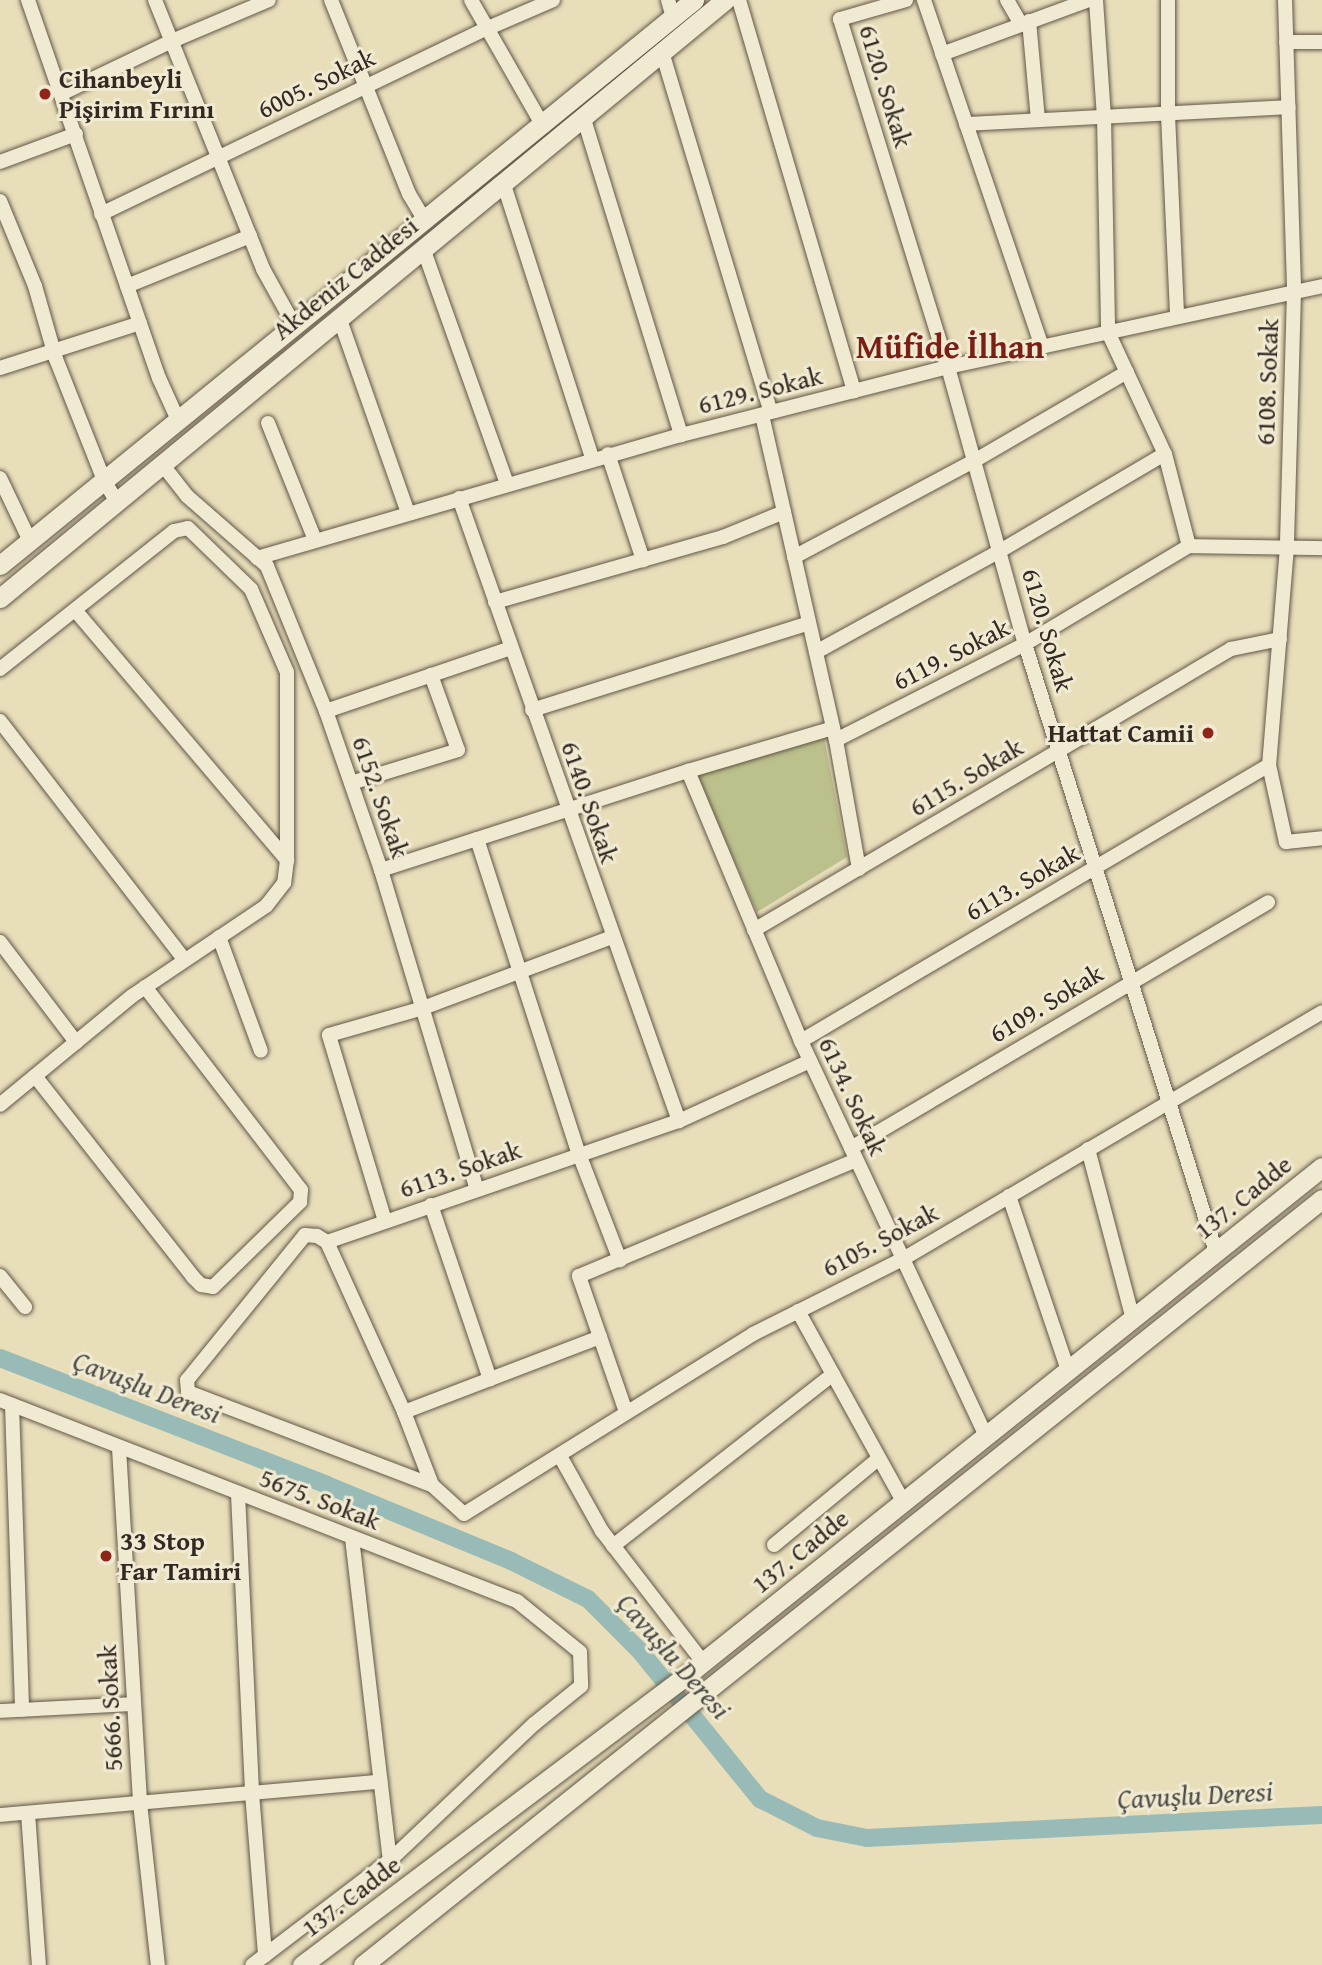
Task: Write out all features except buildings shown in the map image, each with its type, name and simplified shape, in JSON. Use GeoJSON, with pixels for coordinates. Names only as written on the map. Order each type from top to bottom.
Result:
{"type":"FeatureCollection","features":[{"type":"Feature","properties":{"kind":"street"},"geometry":{"type":"LineString","coordinates":[[28,0],[63,93],[101,214],[178,420]]}},
{"type":"Feature","properties":{"kind":"street"},"geometry":{"type":"LineString","coordinates":[[155,0],[263,269],[294,325]]}},
{"type":"Feature","properties":{"kind":"street"},"geometry":{"type":"LineString","coordinates":[[63,93],[172,41],[269,0]]}},
{"type":"Feature","properties":{"kind":"street"},"geometry":{"type":"LineString","coordinates":[[331,0],[409,194],[424,219]]}},
{"type":"Feature","properties":{"kind":"street"},"geometry":{"type":"LineString","coordinates":[[471,0],[542,124]]}},
{"type":"Feature","properties":{"kind":"street","name":"6005. Sokak"},"geometry":{"type":"LineString","coordinates":[[101,214],[486,29],[554,0]]}},
{"type":"Feature","properties":{"kind":"street","name":"Akdeniz Caddesi"},"geometry":{"type":"LineString","coordinates":[[0,565],[542,124],[670,9],[694,0]]}},
{"type":"Feature","properties":{"kind":"street","name":"Akdeniz Caddesi"},"geometry":{"type":"LineString","coordinates":[[0,598],[725,0]]}},
{"type":"Feature","properties":{"kind":"street"},"geometry":{"type":"LineString","coordinates":[[739,0],[854,391]]}},
{"type":"Feature","properties":{"kind":"street"},"geometry":{"type":"LineString","coordinates":[[887,3],[906,0]]}},
{"type":"Feature","properties":{"kind":"street"},"geometry":{"type":"LineString","coordinates":[[924,0],[1042,347]]}},
{"type":"Feature","properties":{"kind":"street"},"geometry":{"type":"LineString","coordinates":[[1007,0],[1025,23],[1038,120]]}},
{"type":"Feature","properties":{"kind":"street"},"geometry":{"type":"LineString","coordinates":[[942,54],[1089,0]]}},
{"type":"Feature","properties":{"kind":"street"},"geometry":{"type":"LineString","coordinates":[[1096,0],[1104,117],[1108,332],[1166,454],[1189,546],[1322,548]]}},
{"type":"Feature","properties":{"kind":"street"},"geometry":{"type":"LineString","coordinates":[[1168,0],[1168,115],[1177,317]]}},
{"type":"Feature","properties":{"kind":"street","name":"6108. Sokak"},"geometry":{"type":"LineString","coordinates":[[1285,0],[1294,292],[1287,547],[1269,765],[1286,842],[1322,838]]}},
{"type":"Feature","properties":{"kind":"street","name":"6120. Sokak"},"geometry":{"type":"LineString","coordinates":[[887,3],[840,19],[948,367],[1025,644],[1216,1252]]}},
{"type":"Feature","properties":{"kind":"street"},"geometry":{"type":"LineString","coordinates":[[1286,42],[1322,42]]}},
{"type":"Feature","properties":{"kind":"street"},"geometry":{"type":"LineString","coordinates":[[662,52],[766,413],[784,512],[835,734],[859,869]]}},
{"type":"Feature","properties":{"kind":"street"},"geometry":{"type":"LineString","coordinates":[[966,124],[1289,107]]}},
{"type":"Feature","properties":{"kind":"street"},"geometry":{"type":"LineString","coordinates":[[583,116],[681,435]]}},
{"type":"Feature","properties":{"kind":"street"},"geometry":{"type":"LineString","coordinates":[[0,162],[76,134]]}},
{"type":"Feature","properties":{"kind":"street"},"geometry":{"type":"LineString","coordinates":[[503,182],[592,458]]}},
{"type":"Feature","properties":{"kind":"street"},"geometry":{"type":"LineString","coordinates":[[0,201],[35,286],[53,351],[104,480],[116,501]]}},
{"type":"Feature","properties":{"kind":"street"},"geometry":{"type":"LineString","coordinates":[[127,286],[250,236]]}},
{"type":"Feature","properties":{"kind":"street"},"geometry":{"type":"LineString","coordinates":[[424,248],[507,484]]}},
{"type":"Feature","properties":{"kind":"street","name":"6129. Sokak"},"geometry":{"type":"LineString","coordinates":[[257,558],[592,458],[766,413],[948,367],[1322,286]]}},
{"type":"Feature","properties":{"kind":"street"},"geometry":{"type":"LineString","coordinates":[[339,317],[408,513]]}},
{"type":"Feature","properties":{"kind":"street"},"geometry":{"type":"LineString","coordinates":[[0,368],[140,323]]}},
{"type":"Feature","properties":{"kind":"street"},"geometry":{"type":"LineString","coordinates":[[794,557],[974,461],[1127,372]]}},
{"type":"Feature","properties":{"kind":"street"},"geometry":{"type":"LineString","coordinates":[[268,423],[315,540]]}},
{"type":"Feature","properties":{"kind":"street"},"geometry":{"type":"LineString","coordinates":[[608,454],[643,560]]}},
{"type":"Feature","properties":{"kind":"street"},"geometry":{"type":"LineString","coordinates":[[816,652],[1000,551],[1166,454]]}},
{"type":"Feature","properties":{"kind":"street","name":"6152. Sokak"},"geometry":{"type":"LineString","coordinates":[[162,464],[187,496],[267,566],[326,712],[381,870],[477,1189]]}},
{"type":"Feature","properties":{"kind":"street"},"geometry":{"type":"LineString","coordinates":[[0,478],[30,541]]}},
{"type":"Feature","properties":{"kind":"street","name":"6140. Sokak"},"geometry":{"type":"LineString","coordinates":[[459,498],[566,810],[679,1121]]}},
{"type":"Feature","properties":{"kind":"street"},"geometry":{"type":"LineString","coordinates":[[495,602],[723,537],[784,512]]}},
{"type":"Feature","properties":{"kind":"street"},"geometry":{"type":"LineString","coordinates":[[0,669],[174,531],[188,528],[251,589],[287,672],[288,860],[284,883],[266,905],[145,987],[0,1105]]}},
{"type":"Feature","properties":{"kind":"street","name":"6119. Sokak"},"geometry":{"type":"LineString","coordinates":[[381,870],[688,771],[835,734],[1025,644],[1189,546]]}},
{"type":"Feature","properties":{"kind":"street"},"geometry":{"type":"LineString","coordinates":[[75,610],[288,860]]}},
{"type":"Feature","properties":{"kind":"street"},"geometry":{"type":"LineString","coordinates":[[532,710],[809,623]]}},
{"type":"Feature","properties":{"kind":"street","name":"6115. Sokak"},"geometry":{"type":"LineString","coordinates":[[754,930],[1231,649],[1280,639]]}},
{"type":"Feature","properties":{"kind":"street"},"geometry":{"type":"LineString","coordinates":[[326,712],[510,648]]}},
{"type":"Feature","properties":{"kind":"street"},"geometry":{"type":"LineString","coordinates":[[351,783],[458,750],[431,675]]}},
{"type":"Feature","properties":{"kind":"street"},"geometry":{"type":"LineString","coordinates":[[0,721],[185,960]]}},
{"type":"Feature","properties":{"kind":"street","name":"6113. Sokak"},"geometry":{"type":"LineString","coordinates":[[801,1041],[1269,765]]}},
{"type":"Feature","properties":{"kind":"street","name":"6134. Sokak"},"geometry":{"type":"LineString","coordinates":[[688,771],[801,1041],[986,1436]]}},
{"type":"Feature","properties":{"kind":"street"},"geometry":{"type":"LineString","coordinates":[[477,839],[579,1154],[620,1260]]}},
{"type":"Feature","properties":{"kind":"street","name":"6109. Sokak"},"geometry":{"type":"LineString","coordinates":[[600,1337],[579,1276],[854,1154],[1130,982],[1268,902]]}},
{"type":"Feature","properties":{"kind":"street"},"geometry":{"type":"LineString","coordinates":[[219,937],[261,1051]]}},
{"type":"Feature","properties":{"kind":"street"},"geometry":{"type":"LineString","coordinates":[[385,1221],[329,1035],[423,1008],[612,937]]}},
{"type":"Feature","properties":{"kind":"street"},"geometry":{"type":"LineString","coordinates":[[0,942],[76,1042]]}},
{"type":"Feature","properties":{"kind":"street"},"geometry":{"type":"LineString","coordinates":[[35,1076],[193,1277],[201,1285],[213,1287],[300,1202],[301,1191],[145,987]]}},
{"type":"Feature","properties":{"kind":"street","name":"6105. Sokak"},"geometry":{"type":"LineString","coordinates":[[432,1485],[464,1514],[560,1456],[679,1377],[798,1311],[902,1259],[1322,1012]]}},
{"type":"Feature","properties":{"kind":"street","name":"6113. Sokak"},"geometry":{"type":"LineString","coordinates":[[432,1485],[188,1392],[187,1380],[305,1235],[317,1236],[327,1242],[679,1121],[810,1061]]}},
{"type":"Feature","properties":{"kind":"street"},"geometry":{"type":"LineString","coordinates":[[1088,1149],[1133,1319]]}},
{"type":"Feature","properties":{"kind":"street","name":"137. Cadde"},"geometry":{"type":"LineString","coordinates":[[302,1965],[698,1666],[1322,1167]]}},
{"type":"Feature","properties":{"kind":"street"},"geometry":{"type":"LineString","coordinates":[[1009,1196],[1069,1370]]}},
{"type":"Feature","properties":{"kind":"street","name":"137. Cadde"},"geometry":{"type":"LineString","coordinates":[[363,1965],[1322,1199]]}},
{"type":"Feature","properties":{"kind":"street"},"geometry":{"type":"LineString","coordinates":[[431,1205],[490,1379]]}},
{"type":"Feature","properties":{"kind":"street"},"geometry":{"type":"LineString","coordinates":[[327,1242],[404,1412],[432,1485]]}},
{"type":"Feature","properties":{"kind":"street"},"geometry":{"type":"LineString","coordinates":[[0,1276],[25,1307]]}},
{"type":"Feature","properties":{"kind":"street"},"geometry":{"type":"LineString","coordinates":[[798,1311],[903,1502]]}},
{"type":"Feature","properties":{"kind":"street"},"geometry":{"type":"LineString","coordinates":[[404,1412],[600,1337],[626,1412]]}},
{"type":"Feature","properties":{"kind":"street"},"geometry":{"type":"LineString","coordinates":[[613,1546],[833,1374]]}},
{"type":"Feature","properties":{"kind":"street"},"geometry":{"type":"LineString","coordinates":[[6,1402],[22,1710]]}},
{"type":"Feature","properties":{"kind":"street","name":"5675. Sokak"},"geometry":{"type":"LineString","coordinates":[[6,1402],[517,1601],[580,1652],[581,1686],[534,1724],[390,1860]]}},
{"type":"Feature","properties":{"kind":"street","name":"5666. Sokak"},"geometry":{"type":"LineString","coordinates":[[120,1448],[140,1803],[158,1965]]}},
{"type":"Feature","properties":{"kind":"street"},"geometry":{"type":"LineString","coordinates":[[560,1456],[613,1546],[698,1666]]}},
{"type":"Feature","properties":{"kind":"street"},"geometry":{"type":"LineString","coordinates":[[774,1545],[879,1458]]}},
{"type":"Feature","properties":{"kind":"street"},"geometry":{"type":"LineString","coordinates":[[238,1494],[252,1793],[265,1955]]}},
{"type":"Feature","properties":{"kind":"street"},"geometry":{"type":"LineString","coordinates":[[252,1965],[390,1860],[352,1538]]}},
{"type":"Feature","properties":{"kind":"street"},"geometry":{"type":"LineString","coordinates":[[0,1711],[134,1704]]}},
{"type":"Feature","properties":{"kind":"street"},"geometry":{"type":"LineString","coordinates":[[0,1815],[381,1782]]}},
{"type":"Feature","properties":{"kind":"street"},"geometry":{"type":"LineString","coordinates":[[28,1813],[39,1965]]}},
{"type":"Feature","properties":{"kind":"green space"},"geometry":{"type":"Polygon","coordinates":[[[824,738],[847,857],[757,912],[696,774],[824,738]]]}},
{"type":"Feature","properties":{"kind":"waterway","name":"Çavuşlu Deresi"},"geometry":{"type":"LineString","coordinates":[[0,1358],[327,1485],[511,1561],[588,1599],[640,1651],[760,1799],[817,1828],[867,1838],[1322,1815]]}},
{"type":"Feature","properties":{"kind":"place","name":"Cihanbeyli Pişirim Fırını"},"geometry":{"type":"Point","coordinates":[45,94]}},
{"type":"Feature","properties":{"kind":"place","name":"Hattat Camii"},"geometry":{"type":"Point","coordinates":[1208,733]}},
{"type":"Feature","properties":{"kind":"place","name":"33 Stop Far Tamiri"},"geometry":{"type":"Point","coordinates":[106,1556]}},
{"type":"Feature","properties":{"kind":"district","name":"Müfide İlhan"},"geometry":{"type":"Point","coordinates":[950,347]}}]}
